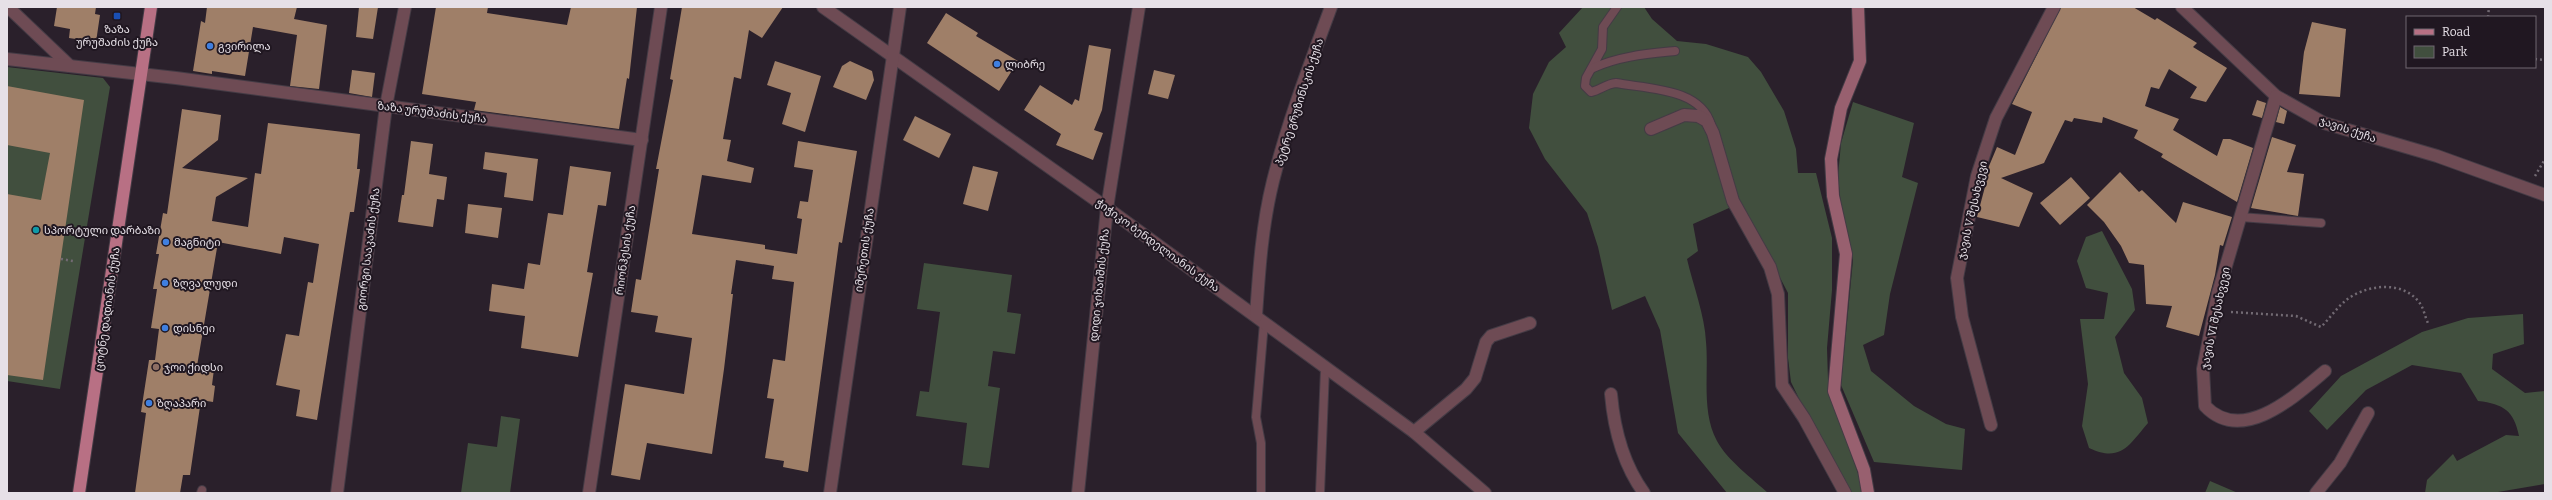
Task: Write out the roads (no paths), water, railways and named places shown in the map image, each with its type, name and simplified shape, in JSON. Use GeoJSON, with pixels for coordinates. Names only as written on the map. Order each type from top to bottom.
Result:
{"type":"FeatureCollection","features":[{"type":"Feature","properties":{"kind":"main road","name":"ცოტნე დადიანის ქუჩა"},"geometry":{"type":"LineString","coordinates":[[79,493],[151,7]]}},
{"type":"Feature","properties":{"kind":"street"},"geometry":{"type":"LineString","coordinates":[[8,7],[70,66]]}},
{"type":"Feature","properties":{"kind":"street","name":"გიორგი სააკაძის ქუჩა"},"geometry":{"type":"LineString","coordinates":[[337,493],[386,106],[405,7]]}},
{"type":"Feature","properties":{"kind":"street","name":"რიონჰესის ქუჩა"},"geometry":{"type":"LineString","coordinates":[[589,493],[661,7]]}},
{"type":"Feature","properties":{"kind":"street","name":"ჭიჭიკო ბენდელიანის ქუჩა"},"geometry":{"type":"LineString","coordinates":[[823,7],[892,58],[1107,208],[1325,369],[1414,432],[1485,493]]}},
{"type":"Feature","properties":{"kind":"street","name":"იმერეთის ქუჩა"},"geometry":{"type":"LineString","coordinates":[[830,493],[900,7]]}},
{"type":"Feature","properties":{"kind":"street","name":"დიდი ჯიხაიშის ქუჩა"},"geometry":{"type":"LineString","coordinates":[[1078,493],[1107,208],[1139,7]]}},
{"type":"Feature","properties":{"kind":"street","name":"პეტრე გრუზინსკის ქუჩა"},"geometry":{"type":"LineString","coordinates":[[1260,320],[1262,241],[1273,182],[1289,125],[1331,7]]}},
{"type":"Feature","properties":{"kind":"street"},"geometry":{"type":"LineString","coordinates":[[1858,7],[1860,61],[1841,108],[1831,159],[1833,196],[1846,254],[1834,391],[1842,417],[1864,470],[1868,493]]}},
{"type":"Feature","properties":{"kind":"street","name":"ჯავის V შესახვევი"},"geometry":{"type":"LineString","coordinates":[[1991,426],[1962,317],[1957,278],[1977,176],[1996,118],[2054,7]]}},
{"type":"Feature","properties":{"kind":"street","name":"ჯავის ქუჩა"},"geometry":{"type":"LineString","coordinates":[[2182,7],[2276,96],[2324,122],[2437,156],[2545,195]]}},
{"type":"Feature","properties":{"kind":"street","name":"ზაზა ურუშაძის ქუჩა"},"geometry":{"type":"LineString","coordinates":[[7,59],[386,106],[642,140]]}},
{"type":"Feature","properties":{"kind":"street","name":"ჯავის VI შესახვევი"},"geometry":{"type":"LineString","coordinates":[[2276,96],[2240,217],[2215,311],[2203,369],[2205,406],[2214,416],[2231,422],[2258,416],[2281,406],[2325,371]]}},
{"type":"Feature","properties":{"kind":"street"},"geometry":{"type":"LineString","coordinates":[[1651,129],[1684,115],[1698,116],[1707,121],[1714,133],[1733,201],[1770,267],[1778,294],[1782,385],[1804,418],[1845,493]]}},
{"type":"Feature","properties":{"kind":"street"},"geometry":{"type":"LineString","coordinates":[[1414,432],[1466,389],[1475,378],[1486,342],[1491,336],[1530,323]]}},
{"type":"Feature","properties":{"kind":"street"},"geometry":{"type":"LineString","coordinates":[[1611,394],[1614,424],[1633,478],[1644,493]]}},
{"type":"Feature","properties":{"kind":"street"},"geometry":{"type":"LineString","coordinates":[[2316,493],[2340,463],[2368,413]]}},
{"type":"Feature","properties":{"kind":"lane"},"geometry":{"type":"LineString","coordinates":[[1617,7],[1603,26],[1602,49],[1593,68],[1586,78],[1585,86],[1591,92],[1616,83],[1688,96],[1700,104],[1708,115],[1714,133]]}},
{"type":"Feature","properties":{"kind":"lane"},"geometry":{"type":"LineString","coordinates":[[1593,68],[1612,60],[1632,55],[1676,51]]}},
{"type":"Feature","properties":{"kind":"lane"},"geometry":{"type":"LineString","coordinates":[[2240,217],[2321,223]]}},
{"type":"Feature","properties":{"kind":"lane"},"geometry":{"type":"LineString","coordinates":[[1260,320],[1256,417],[1261,443],[1260,493]]}},
{"type":"Feature","properties":{"kind":"lane"},"geometry":{"type":"LineString","coordinates":[[1320,493],[1325,369]]}},
{"type":"Feature","properties":{"kind":"place","name":"ზაზა ურუშაძის ქუჩა"},"geometry":{"type":"Point","coordinates":[117,16]}},
{"type":"Feature","properties":{"kind":"place","name":"გვირილა"},"geometry":{"type":"Point","coordinates":[210,46]}},
{"type":"Feature","properties":{"kind":"place","name":"ლიბრე"},"geometry":{"type":"Point","coordinates":[997,64]}},
{"type":"Feature","properties":{"kind":"place","name":"სპორტული დარბაზი"},"geometry":{"type":"Point","coordinates":[36,230]}},
{"type":"Feature","properties":{"kind":"place","name":"მაგნიტი"},"geometry":{"type":"Point","coordinates":[166,242]}},
{"type":"Feature","properties":{"kind":"place","name":"ზღვა ლუდი"},"geometry":{"type":"Point","coordinates":[165,283]}},
{"type":"Feature","properties":{"kind":"place","name":"დისნეი"},"geometry":{"type":"Point","coordinates":[165,328]}},
{"type":"Feature","properties":{"kind":"place","name":"ჯოი ქიდსი"},"geometry":{"type":"Point","coordinates":[156,367]}},
{"type":"Feature","properties":{"kind":"place","name":"ზღაპარი"},"geometry":{"type":"Point","coordinates":[149,403]}}]}
